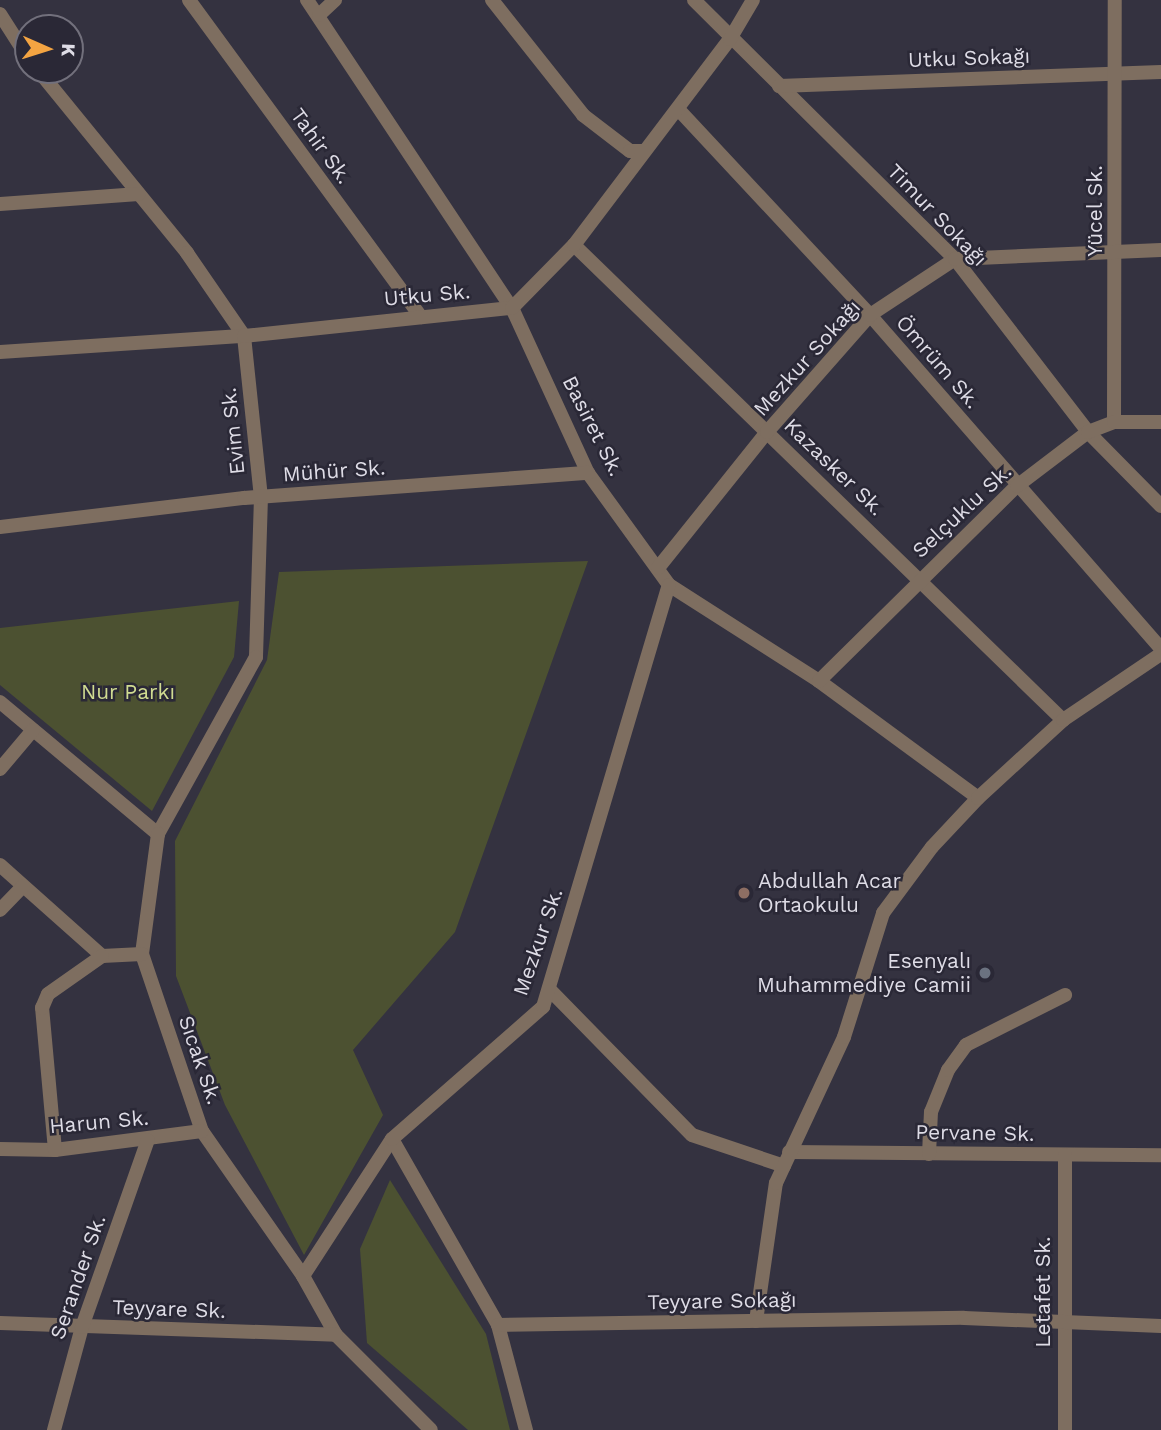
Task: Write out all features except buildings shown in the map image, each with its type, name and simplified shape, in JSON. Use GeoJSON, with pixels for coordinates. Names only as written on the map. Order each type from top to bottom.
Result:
{"type":"FeatureCollection","features":[{"type":"Feature","properties":{"kind":"street","name":"Tahir Sk."},"geometry":{"type":"LineString","coordinates":[[189,0],[421,317]]}},
{"type":"Feature","properties":{"kind":"street","name":"Basiret Sk."},"geometry":{"type":"LineString","coordinates":[[307,0],[512,308],[589,473],[669,584],[819,681],[978,798]]}},
{"type":"Feature","properties":{"kind":"street"},"geometry":{"type":"LineString","coordinates":[[319,15],[335,0]]}},
{"type":"Feature","properties":{"kind":"street"},"geometry":{"type":"LineString","coordinates":[[492,0],[583,115],[630,151],[644,151]]}},
{"type":"Feature","properties":{"kind":"street","name":"Timur Sokağı"},"geometry":{"type":"LineString","coordinates":[[694,0],[730,39],[955,259],[1088,432],[1161,506]]}},
{"type":"Feature","properties":{"kind":"street"},"geometry":{"type":"LineString","coordinates":[[512,308],[574,245],[730,39],[754,0]]}},
{"type":"Feature","properties":{"kind":"street","name":"Yücel Sk."},"geometry":{"type":"LineString","coordinates":[[1114,422],[1117,252],[1115,0]]}},
{"type":"Feature","properties":{"kind":"street"},"geometry":{"type":"LineString","coordinates":[[0,14],[14,36]]}},
{"type":"Feature","properties":{"kind":"street","name":"Utku Sokağı"},"geometry":{"type":"LineString","coordinates":[[779,86],[1161,72]]}},
{"type":"Feature","properties":{"kind":"street","name":"Evim Sk."},"geometry":{"type":"LineString","coordinates":[[49,84],[187,253],[244,336],[261,497],[256,657],[158,834]]}},
{"type":"Feature","properties":{"kind":"street","name":"Ömrüm Sk."},"geometry":{"type":"LineString","coordinates":[[678,109],[870,315],[1161,648]]}},
{"type":"Feature","properties":{"kind":"street"},"geometry":{"type":"LineString","coordinates":[[0,204],[139,194]]}},
{"type":"Feature","properties":{"kind":"street","name":"Kazasker Sk."},"geometry":{"type":"LineString","coordinates":[[574,245],[1063,720]]}},
{"type":"Feature","properties":{"kind":"street"},"geometry":{"type":"LineString","coordinates":[[955,259],[1161,250]]}},
{"type":"Feature","properties":{"kind":"street","name":"Mezkur Sokağı"},"geometry":{"type":"LineString","coordinates":[[658,568],[767,432],[870,315],[955,259]]}},
{"type":"Feature","properties":{"kind":"street","name":"Utku Sk."},"geometry":{"type":"LineString","coordinates":[[0,352],[244,336],[512,308]]}},
{"type":"Feature","properties":{"kind":"street","name":"Selçuklu Sk."},"geometry":{"type":"LineString","coordinates":[[819,681],[918,580],[1017,486],[1088,432],[1114,422],[1161,422]]}},
{"type":"Feature","properties":{"kind":"street","name":"Mühür Sk."},"geometry":{"type":"LineString","coordinates":[[0,527],[261,497],[589,473]]}},
{"type":"Feature","properties":{"kind":"street","name":"Mezkur Sk."},"geometry":{"type":"LineString","coordinates":[[303,1276],[392,1139],[543,1007],[669,584]]}},
{"type":"Feature","properties":{"kind":"street"},"geometry":{"type":"LineString","coordinates":[[756,1321],[776,1184],[844,1037],[883,913],[932,847],[978,798],[1063,720],[1161,654]]}},
{"type":"Feature","properties":{"kind":"street"},"geometry":{"type":"LineString","coordinates":[[0,702],[158,834]]}},
{"type":"Feature","properties":{"kind":"street"},"geometry":{"type":"LineString","coordinates":[[0,769],[33,730]]}},
{"type":"Feature","properties":{"kind":"street","name":"Sıcak Sk."},"geometry":{"type":"LineString","coordinates":[[158,834],[142,954],[202,1132],[303,1276],[337,1335],[431,1430]]}},
{"type":"Feature","properties":{"kind":"street"},"geometry":{"type":"LineString","coordinates":[[0,865],[102,956]]}},
{"type":"Feature","properties":{"kind":"street"},"geometry":{"type":"LineString","coordinates":[[0,910],[23,886]]}},
{"type":"Feature","properties":{"kind":"street"},"geometry":{"type":"LineString","coordinates":[[55,1150],[43,1008],[48,994],[102,956],[142,954]]}},
{"type":"Feature","properties":{"kind":"street"},"geometry":{"type":"LineString","coordinates":[[549,989],[692,1135],[784,1167]]}},
{"type":"Feature","properties":{"kind":"street"},"geometry":{"type":"LineString","coordinates":[[929,1154],[931,1112],[948,1070],[966,1045],[1065,995]]}},
{"type":"Feature","properties":{"kind":"street","name":"Harun Sk."},"geometry":{"type":"LineString","coordinates":[[0,1149],[55,1150],[202,1132]]}},
{"type":"Feature","properties":{"kind":"street"},"geometry":{"type":"LineString","coordinates":[[392,1139],[498,1325],[526,1430]]}},
{"type":"Feature","properties":{"kind":"street","name":"Serander Sk."},"geometry":{"type":"LineString","coordinates":[[54,1430],[82,1327],[148,1140]]}},
{"type":"Feature","properties":{"kind":"street","name":"Pervane Sk."},"geometry":{"type":"LineString","coordinates":[[789,1152],[1161,1156]]}},
{"type":"Feature","properties":{"kind":"street","name":"Letafet Sk."},"geometry":{"type":"LineString","coordinates":[[1065,1155],[1065,1430]]}},
{"type":"Feature","properties":{"kind":"street","name":"Teyyare Sokağı"},"geometry":{"type":"LineString","coordinates":[[498,1325],[964,1318],[1161,1326]]}},
{"type":"Feature","properties":{"kind":"street","name":"Teyyare Sk."},"geometry":{"type":"LineString","coordinates":[[0,1324],[337,1335]]}},
{"type":"Feature","properties":{"kind":"green space"},"geometry":{"type":"Polygon","coordinates":[[[588,561],[455,932],[353,1050],[383,1115],[304,1255],[225,1105],[176,976],[175,841],[267,660],[279,572],[588,561]]]}},
{"type":"Feature","properties":{"kind":"green space","name":"Nur Parkı"},"geometry":{"type":"Polygon","coordinates":[[[239,601],[234,657],[152,811],[0,685],[0,628],[239,601]]]}},
{"type":"Feature","properties":{"kind":"green space"},"geometry":{"type":"Polygon","coordinates":[[[390,1180],[486,1334],[510,1430],[468,1430],[367,1343],[360,1249],[390,1180]]]}},
{"type":"Feature","properties":{"kind":"place","name":"Abdullah Acar Ortaokulu"},"geometry":{"type":"Point","coordinates":[744,893]}},
{"type":"Feature","properties":{"kind":"place","name":"Esenyalı Muhammediye Camii"},"geometry":{"type":"Point","coordinates":[985,973]}}]}
